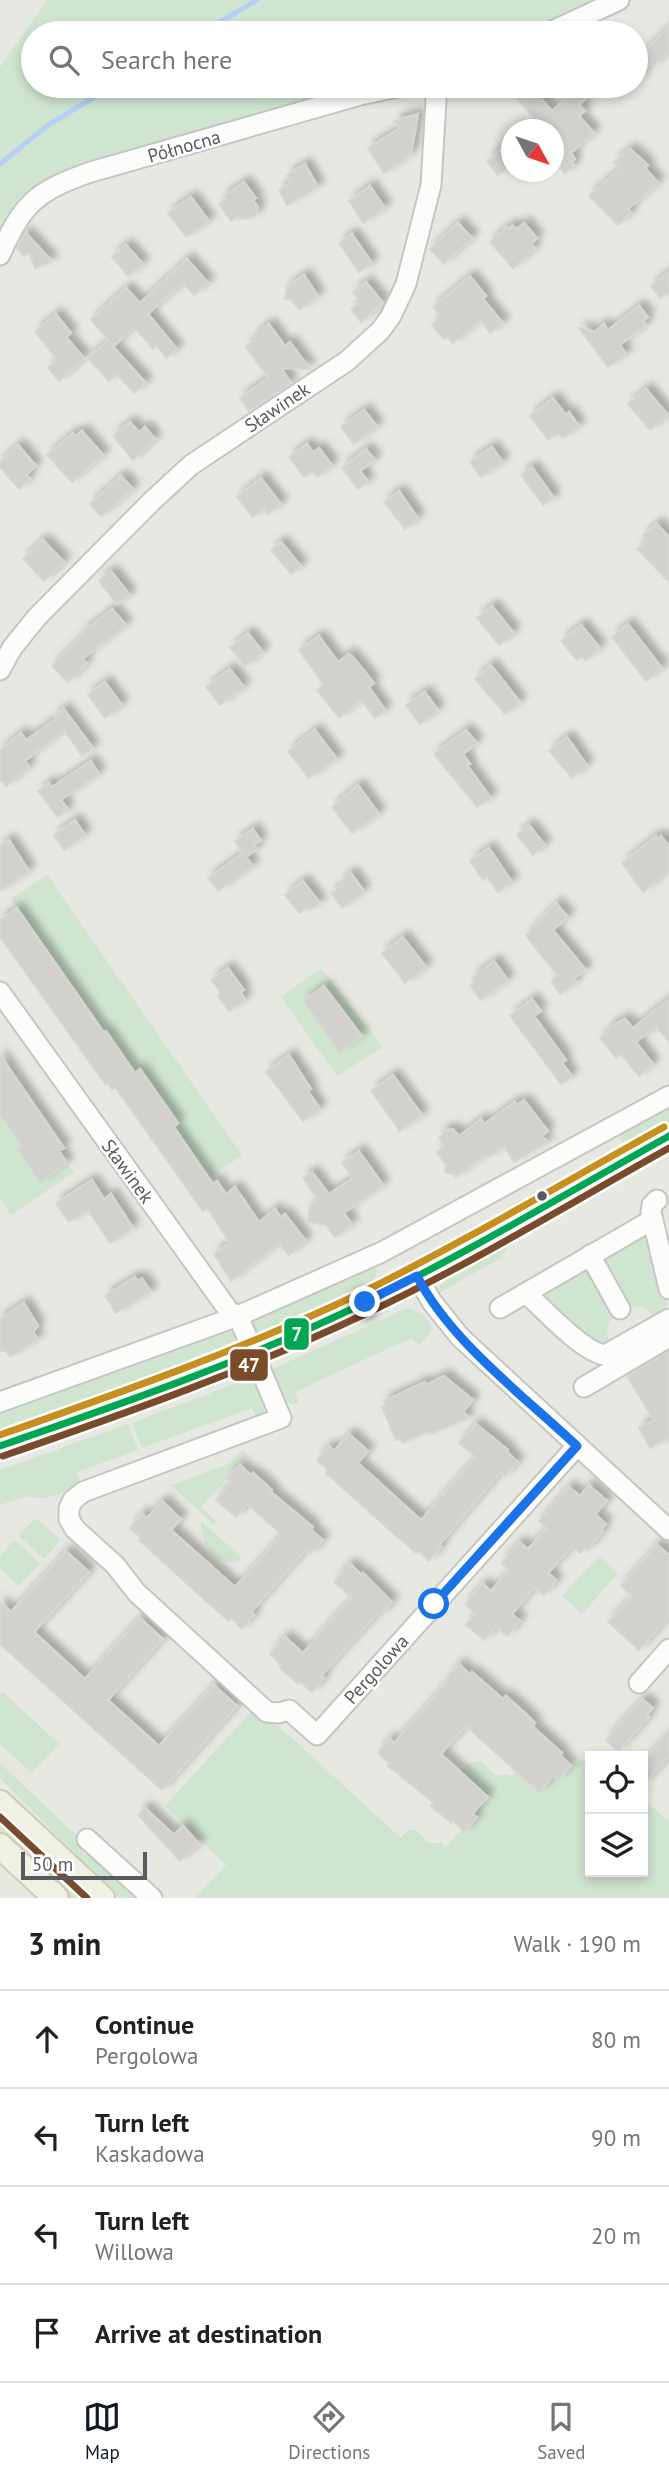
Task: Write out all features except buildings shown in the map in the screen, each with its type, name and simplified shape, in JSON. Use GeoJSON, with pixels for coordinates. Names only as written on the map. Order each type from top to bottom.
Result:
{"type":"FeatureCollection","features":[{"type":"Feature","properties":{"kind":"main road"},"geometry":{"type":"LineString","coordinates":[[0,1803],[102,1898]]}},
{"type":"Feature","properties":{"kind":"main road"},"geometry":{"type":"LineString","coordinates":[[0,1846],[56,1898]]}},
{"type":"Feature","properties":{"kind":"street"},"geometry":{"type":"LineString","coordinates":[[574,21],[619,0]]}},
{"type":"Feature","properties":{"kind":"street","name":"Północna"},"geometry":{"type":"LineString","coordinates":[[0,255],[15,222],[25,209],[41,195],[64,182],[350,98]]}},
{"type":"Feature","properties":{"kind":"street","name":"Sławinek"},"geometry":{"type":"LineString","coordinates":[[0,670],[12,648],[37,617],[151,502],[191,466],[347,361],[380,331],[391,316],[406,284],[432,185],[436,98]]}},
{"type":"Feature","properties":{"kind":"street","name":"Sławinek"},"geometry":{"type":"LineString","coordinates":[[0,992],[229,1311],[238,1316],[281,1418],[83,1492],[73,1500],[69,1508],[69,1519],[75,1529],[115,1565],[137,1593],[267,1712],[289,1710],[317,1735]]}},
{"type":"Feature","properties":{"kind":"street"},"geometry":{"type":"LineString","coordinates":[[0,1402],[238,1316],[382,1252],[669,1096]]}},
{"type":"Feature","properties":{"kind":"street"},"geometry":{"type":"LineString","coordinates":[[0,1446],[253,1351],[365,1302],[417,1276],[669,1136]]}},
{"type":"Feature","properties":{"kind":"street"},"geometry":{"type":"LineString","coordinates":[[657,1200],[650,1208],[668,1280]]}},
{"type":"Feature","properties":{"kind":"street"},"geometry":{"type":"LineString","coordinates":[[500,1308],[652,1220]]}},
{"type":"Feature","properties":{"kind":"street"},"geometry":{"type":"LineString","coordinates":[[590,1255],[620,1308]]}},
{"type":"Feature","properties":{"kind":"street"},"geometry":{"type":"LineString","coordinates":[[417,1276],[432,1302],[460,1337],[669,1530]]}},
{"type":"Feature","properties":{"kind":"street"},"geometry":{"type":"LineString","coordinates":[[526,1293],[579,1341],[598,1354],[605,1355],[668,1323]]}},
{"type":"Feature","properties":{"kind":"street"},"geometry":{"type":"LineString","coordinates":[[584,1387],[668,1323]]}},
{"type":"Feature","properties":{"kind":"street","name":"Pergolowa"},"geometry":{"type":"LineString","coordinates":[[317,1735],[577,1446]]}},
{"type":"Feature","properties":{"kind":"street"},"geometry":{"type":"LineString","coordinates":[[639,1683],[669,1649]]}},
{"type":"Feature","properties":{"kind":"street"},"geometry":{"type":"LineString","coordinates":[[87,1839],[152,1898]]}},
{"type":"Feature","properties":{"kind":"green space"},"geometry":{"type":"Polygon","coordinates":[[[47,0],[607,0],[562,21],[32,21],[47,0]]]}},
{"type":"Feature","properties":{"kind":"green space"},"geometry":{"type":"Polygon","coordinates":[[[21,37],[21,98],[354,98],[25,198],[9,214],[0,232],[0,67],[21,37]]]}},
{"type":"Feature","properties":{"kind":"green space"},"geometry":{"type":"Polygon","coordinates":[[[47,875],[242,1155],[210,1178],[174,1127],[177,1124],[140,1070],[135,1072],[11,899],[47,875]]]}},
{"type":"Feature","properties":{"kind":"green space"},"geometry":{"type":"Polygon","coordinates":[[[321,968],[383,1047],[337,1076],[281,997],[321,968]]]}},
{"type":"Feature","properties":{"kind":"green space"},"geometry":{"type":"Polygon","coordinates":[[[669,1105],[669,1121],[626,1147],[618,1134],[669,1105]]]}},
{"type":"Feature","properties":{"kind":"green space"},"geometry":{"type":"Polygon","coordinates":[[[0,1114],[23,1147],[18,1151],[27,1163],[32,1160],[36,1166],[31,1170],[40,1182],[67,1163],[74,1172],[11,1215],[0,1199],[0,1114]]]}},
{"type":"Feature","properties":{"kind":"green space"},"geometry":{"type":"Polygon","coordinates":[[[644,1232],[652,1238],[667,1303],[657,1319],[644,1307],[626,1306],[598,1257],[644,1232]]]}},
{"type":"Feature","properties":{"kind":"green space"},"geometry":{"type":"Polygon","coordinates":[[[512,1241],[501,1258],[439,1293],[444,1280],[512,1241]]]}},
{"type":"Feature","properties":{"kind":"green space"},"geometry":{"type":"Polygon","coordinates":[[[378,1262],[375,1279],[262,1335],[255,1331],[253,1319],[378,1262]]]}},
{"type":"Feature","properties":{"kind":"green space"},"geometry":{"type":"Polygon","coordinates":[[[588,1264],[616,1312],[610,1319],[608,1328],[611,1346],[601,1349],[540,1297],[542,1291],[588,1264]]]}},
{"type":"Feature","properties":{"kind":"green space"},"geometry":{"type":"Polygon","coordinates":[[[389,1306],[389,1310],[381,1314],[270,1363],[278,1351],[389,1306]]]}},
{"type":"Feature","properties":{"kind":"green space"},"geometry":{"type":"Polygon","coordinates":[[[408,1308],[424,1315],[432,1328],[427,1338],[419,1344],[411,1338],[295,1392],[299,1404],[287,1402],[277,1391],[271,1374],[274,1368],[408,1308]]]}},
{"type":"Feature","properties":{"kind":"green space"},"geometry":{"type":"Polygon","coordinates":[[[230,1329],[236,1339],[231,1348],[0,1431],[0,1411],[230,1329]]]}},
{"type":"Feature","properties":{"kind":"green space"},"geometry":{"type":"Polygon","coordinates":[[[234,1370],[248,1373],[0,1463],[0,1455],[234,1370]]]}},
{"type":"Feature","properties":{"kind":"green space"},"geometry":{"type":"Polygon","coordinates":[[[252,1377],[263,1395],[265,1405],[257,1420],[252,1408],[142,1448],[132,1423],[252,1377]]]}},
{"type":"Feature","properties":{"kind":"green space"},"geometry":{"type":"Polygon","coordinates":[[[128,1424],[138,1450],[77,1472],[81,1484],[69,1492],[44,1498],[24,1497],[0,1505],[0,1470],[128,1424]]]}},
{"type":"Feature","properties":{"kind":"green space"},"geometry":{"type":"Polygon","coordinates":[[[243,1450],[248,1455],[201,1507],[217,1522],[214,1525],[171,1485],[226,1465],[243,1450]]]}},
{"type":"Feature","properties":{"kind":"green space"},"geometry":{"type":"Polygon","coordinates":[[[33,1520],[38,1520],[61,1540],[44,1559],[19,1536],[33,1520]]]}},
{"type":"Feature","properties":{"kind":"green space"},"geometry":{"type":"Polygon","coordinates":[[[201,1521],[240,1556],[241,1561],[224,1561],[211,1552],[203,1538],[201,1521]]]}},
{"type":"Feature","properties":{"kind":"green space"},"geometry":{"type":"Polygon","coordinates":[[[14,1540],[40,1563],[19,1586],[0,1569],[0,1556],[14,1540]]]}},
{"type":"Feature","properties":{"kind":"green space"},"geometry":{"type":"Polygon","coordinates":[[[599,1556],[618,1573],[582,1614],[562,1596],[599,1556]]]}},
{"type":"Feature","properties":{"kind":"green space"},"geometry":{"type":"Polygon","coordinates":[[[3,1692],[59,1744],[32,1773],[0,1744],[0,1695],[3,1692]]]}},
{"type":"Feature","properties":{"kind":"green space"},"geometry":{"type":"Polygon","coordinates":[[[255,1707],[401,1838],[408,1830],[416,1830],[429,1843],[441,1843],[445,1848],[476,1818],[472,1814],[461,1772],[470,1763],[481,1761],[496,1775],[511,1776],[515,1771],[539,1792],[554,1775],[560,1779],[571,1766],[585,1759],[585,1877],[648,1877],[648,1803],[669,1822],[669,1898],[195,1898],[226,1865],[165,1806],[255,1707]]]}},
{"type":"Feature","properties":{"kind":"green space"},"geometry":{"type":"Polygon","coordinates":[[[0,1763],[79,1838],[75,1842],[85,1855],[100,1858],[142,1898],[118,1898],[0,1778],[0,1763]]]}},
{"type":"Feature","properties":{"kind":"green space"},"geometry":{"type":"Polygon","coordinates":[[[0,1817],[87,1898],[70,1898],[0,1833],[0,1817]]]}},
{"type":"Feature","properties":{"kind":"waterway"},"geometry":{"type":"LineString","coordinates":[[222,21],[257,0]]}},
{"type":"Feature","properties":{"kind":"waterway"},"geometry":{"type":"LineString","coordinates":[[0,164],[48,125],[93,98]]}},
{"type":"Feature","properties":{"kind":"transit line"},"geometry":{"type":"LineString","coordinates":[[0,1435],[228,1351],[361,1293],[476,1233],[664,1127]]}},
{"type":"Feature","properties":{"kind":"transit line","name":"7"},"geometry":{"type":"LineString","coordinates":[[0,1446],[185,1380],[321,1323],[443,1263],[669,1136]]}},
{"type":"Feature","properties":{"kind":"transit line","name":"47"},"geometry":{"type":"LineString","coordinates":[[3,1456],[188,1389],[323,1333],[444,1274],[669,1148]]}},
{"type":"Feature","properties":{"kind":"transit line","name":"47"},"geometry":{"type":"LineString","coordinates":[[0,1817],[87,1898]]}},
{"type":"Feature","properties":{"kind":"route"},"geometry":{"type":"LineString","coordinates":[[365,1302],[417,1276],[432,1302],[460,1337],[577,1446],[434,1604]]}}]}
